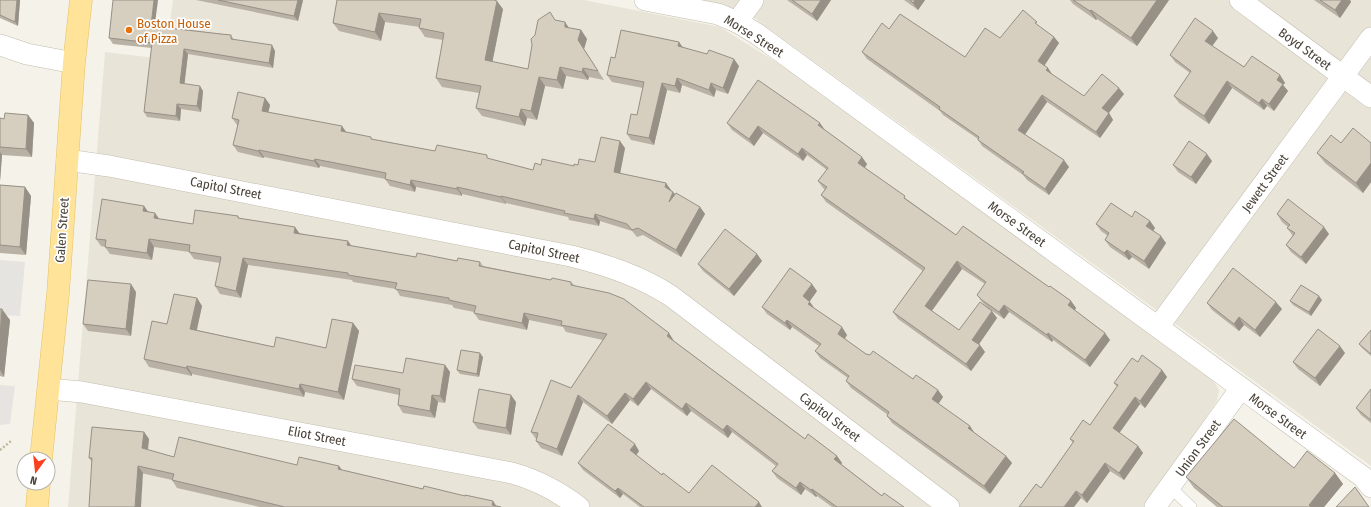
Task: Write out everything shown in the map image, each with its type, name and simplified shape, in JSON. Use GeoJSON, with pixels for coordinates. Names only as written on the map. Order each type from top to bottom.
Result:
{"type":"FeatureCollection","features":[{"type":"Feature","properties":{"kind":"main road","name":"Galen Street"},"geometry":{"type":"LineString","coordinates":[[42,451],[58,294],[74,63],[81,0]]}},
{"type":"Feature","properties":{"kind":"main road"},"geometry":{"type":"LineString","coordinates":[[37,507],[38,491]]}},
{"type":"Feature","properties":{"kind":"street","name":"Morse Street"},"geometry":{"type":"LineString","coordinates":[[645,0],[720,7],[737,22],[763,39],[1363,477],[1371,487]]}},
{"type":"Feature","properties":{"kind":"street"},"geometry":{"type":"LineString","coordinates":[[737,22],[753,0]]}},
{"type":"Feature","properties":{"kind":"street","name":"Boyd Street"},"geometry":{"type":"LineString","coordinates":[[1240,0],[1371,97]]}},
{"type":"Feature","properties":{"kind":"street","name":"Jewett Street"},"geometry":{"type":"LineString","coordinates":[[1158,327],[1371,38]]}},
{"type":"Feature","properties":{"kind":"street"},"geometry":{"type":"LineString","coordinates":[[0,45],[27,54],[74,63]]}},
{"type":"Feature","properties":{"kind":"street","name":"Capitol Street"},"geometry":{"type":"LineString","coordinates":[[67,160],[109,166],[571,256],[626,272],[657,287],[671,296],[949,507]]}},
{"type":"Feature","properties":{"kind":"street","name":"Union Street"},"geometry":{"type":"LineString","coordinates":[[1155,507],[1241,388]]}},
{"type":"Feature","properties":{"kind":"street","name":"Eliot Street"},"geometry":{"type":"LineString","coordinates":[[48,389],[82,392],[512,473],[541,483],[555,490],[579,507]]}},
{"type":"Feature","properties":{"kind":"lane"},"geometry":{"type":"LineString","coordinates":[[1170,486],[1191,507]]}},
{"type":"Feature","properties":{"kind":"path"},"geometry":{"type":"LineString","coordinates":[[0,450],[12,441]]}},
{"type":"Feature","properties":{"kind":"shaded area"},"geometry":{"type":"Polygon","coordinates":[[[173,0],[584,0],[720,27],[837,100],[1212,378],[1219,390],[1217,401],[1145,507],[68,507],[105,52],[165,59],[173,0]]]}},
{"type":"Feature","properties":{"kind":"shaded area"},"geometry":{"type":"Polygon","coordinates":[[[678,0],[1371,0],[1371,466],[749,14],[678,0]]]}},
{"type":"Feature","properties":{"kind":"shaded area"},"geometry":{"type":"Polygon","coordinates":[[[0,260],[25,262],[20,316],[0,315],[0,260]]]}},
{"type":"Feature","properties":{"kind":"shaded area"},"geometry":{"type":"Polygon","coordinates":[[[0,385],[15,386],[10,424],[0,425],[0,385]]]}},
{"type":"Feature","properties":{"kind":"building"},"geometry":{"type":"Polygon","coordinates":[[[0,0],[17,0],[15,22],[0,15],[0,0]]]}},
{"type":"Feature","properties":{"kind":"building"},"geometry":{"type":"Polygon","coordinates":[[[113,0],[154,0],[151,26],[231,35],[231,39],[272,45],[269,63],[184,49],[180,83],[200,86],[197,106],[177,104],[176,116],[144,112],[152,43],[109,38],[113,0]]]}},
{"type":"Feature","properties":{"kind":"building"},"geometry":{"type":"Polygon","coordinates":[[[218,0],[298,0],[294,16],[218,0]]]}},
{"type":"Feature","properties":{"kind":"building"},"geometry":{"type":"Polygon","coordinates":[[[337,0],[497,1],[485,60],[528,69],[532,45],[531,39],[535,35],[538,20],[550,12],[555,20],[565,22],[565,27],[581,30],[578,40],[598,71],[583,68],[582,72],[560,67],[557,80],[539,77],[531,111],[521,109],[519,117],[476,108],[481,86],[436,78],[444,33],[419,28],[421,19],[379,13],[375,32],[333,23],[337,0]]]}},
{"type":"Feature","properties":{"kind":"building"},"geometry":{"type":"Polygon","coordinates":[[[792,0],[821,0],[812,14],[792,0]]]}},
{"type":"Feature","properties":{"kind":"building"},"geometry":{"type":"Polygon","coordinates":[[[1073,0],[1157,0],[1131,38],[1091,10],[1090,11],[1073,0]]]}},
{"type":"Feature","properties":{"kind":"building"},"geometry":{"type":"Polygon","coordinates":[[[1320,0],[1342,0],[1335,10],[1320,0]]]}},
{"type":"Feature","properties":{"kind":"building"},"geometry":{"type":"Polygon","coordinates":[[[1023,10],[1037,22],[1035,23],[1054,37],[1038,61],[1048,68],[1046,70],[1084,96],[1102,74],[1119,88],[1102,108],[1109,113],[1096,132],[1042,95],[1018,130],[1064,160],[1045,189],[1022,173],[1024,172],[978,140],[979,137],[939,109],[940,107],[862,52],[882,23],[889,29],[900,14],[965,57],[985,28],[1000,38],[1023,10]]]}},
{"type":"Feature","properties":{"kind":"building"},"geometry":{"type":"Polygon","coordinates":[[[1195,18],[1213,31],[1205,41],[1244,67],[1252,56],[1280,75],[1277,80],[1283,84],[1269,104],[1262,99],[1259,103],[1227,81],[1204,116],[1174,96],[1191,71],[1170,55],[1195,18]]]}},
{"type":"Feature","properties":{"kind":"building"},"geometry":{"type":"Polygon","coordinates":[[[621,30],[679,42],[678,46],[707,54],[709,50],[734,59],[723,88],[711,83],[709,90],[677,78],[675,86],[662,83],[649,138],[627,134],[631,114],[637,115],[644,82],[607,75],[611,57],[615,58],[621,30]]]}},
{"type":"Feature","properties":{"kind":"building"},"geometry":{"type":"Polygon","coordinates":[[[758,80],[820,123],[818,125],[862,157],[858,163],[905,196],[904,198],[956,235],[963,226],[1071,301],[1068,305],[1105,333],[1085,360],[1048,333],[1047,335],[1004,305],[999,312],[982,300],[977,295],[986,282],[957,261],[925,306],[959,330],[980,302],[992,311],[972,340],[980,345],[966,364],[893,312],[925,268],[821,195],[827,187],[818,181],[828,168],[802,148],[798,154],[758,126],[749,139],[727,123],[758,80]]]}},
{"type":"Feature","properties":{"kind":"building"},"geometry":{"type":"Polygon","coordinates":[[[238,92],[265,98],[262,111],[342,126],[341,131],[371,137],[371,139],[435,151],[437,145],[487,155],[487,158],[533,170],[535,163],[541,165],[542,159],[574,166],[574,164],[578,165],[579,159],[595,162],[601,137],[620,141],[614,172],[666,183],[665,187],[673,192],[669,202],[676,193],[700,207],[676,250],[638,228],[632,230],[627,224],[595,214],[594,219],[564,213],[565,211],[501,196],[457,187],[457,189],[411,180],[410,185],[385,179],[386,173],[315,159],[314,161],[258,151],[233,145],[239,120],[232,118],[238,92]]]}},
{"type":"Feature","properties":{"kind":"building"},"geometry":{"type":"Polygon","coordinates":[[[5,113],[28,115],[26,149],[0,147],[0,118],[4,119],[5,113]]]}},
{"type":"Feature","properties":{"kind":"building"},"geometry":{"type":"Polygon","coordinates":[[[1353,128],[1371,143],[1371,163],[1356,183],[1317,153],[1331,135],[1341,143],[1353,128]]]}},
{"type":"Feature","properties":{"kind":"building"},"geometry":{"type":"Polygon","coordinates":[[[1189,141],[1207,154],[1191,177],[1173,165],[1189,141]]]}},
{"type":"Feature","properties":{"kind":"building"},"geometry":{"type":"Polygon","coordinates":[[[0,185],[25,187],[20,247],[0,245],[0,185]]]}},
{"type":"Feature","properties":{"kind":"building"},"geometry":{"type":"Polygon","coordinates":[[[102,199],[144,206],[143,211],[155,213],[154,218],[193,224],[195,210],[238,216],[238,218],[295,227],[294,233],[348,241],[347,245],[416,257],[417,253],[457,261],[458,258],[480,262],[479,266],[551,280],[552,278],[571,282],[571,285],[609,293],[624,299],[669,333],[667,336],[805,439],[808,434],[837,456],[834,459],[882,496],[884,493],[904,507],[837,507],[800,482],[796,488],[772,471],[778,464],[727,425],[723,430],[686,403],[682,409],[646,382],[633,399],[625,393],[607,416],[578,395],[557,449],[536,441],[538,433],[531,432],[551,380],[571,388],[607,334],[561,325],[562,321],[524,313],[522,323],[474,313],[476,306],[449,300],[449,298],[395,289],[397,283],[348,275],[348,273],[243,258],[236,291],[215,286],[221,257],[189,252],[190,245],[149,239],[147,253],[105,247],[106,240],[96,239],[102,199]]]}},
{"type":"Feature","properties":{"kind":"building"},"geometry":{"type":"Polygon","coordinates":[[[1288,199],[1324,227],[1301,257],[1286,245],[1295,233],[1287,228],[1290,225],[1277,214],[1288,199]]]}},
{"type":"Feature","properties":{"kind":"building"},"geometry":{"type":"Polygon","coordinates":[[[1111,203],[1132,217],[1135,211],[1150,221],[1146,226],[1161,236],[1144,261],[1127,250],[1124,253],[1105,240],[1109,233],[1096,224],[1111,203]]]}},
{"type":"Feature","properties":{"kind":"building"},"geometry":{"type":"Polygon","coordinates":[[[725,229],[757,254],[729,289],[698,264],[725,229]]]}},
{"type":"Feature","properties":{"kind":"building"},"geometry":{"type":"Polygon","coordinates":[[[790,268],[812,284],[803,296],[810,302],[808,304],[842,327],[838,334],[866,354],[870,355],[873,351],[913,379],[916,375],[938,390],[932,399],[970,426],[968,428],[1006,456],[984,486],[887,416],[889,412],[846,381],[849,376],[815,351],[821,344],[787,320],[785,323],[762,307],[790,268]]]}},
{"type":"Feature","properties":{"kind":"building"},"geometry":{"type":"Polygon","coordinates":[[[1233,268],[1276,302],[1255,330],[1239,317],[1234,324],[1207,303],[1233,268]]]}},
{"type":"Feature","properties":{"kind":"building"},"geometry":{"type":"Polygon","coordinates":[[[88,280],[131,284],[126,329],[83,324],[88,280]]]}},
{"type":"Feature","properties":{"kind":"building"},"geometry":{"type":"Polygon","coordinates":[[[1301,285],[1319,296],[1309,312],[1290,301],[1301,285]]]}},
{"type":"Feature","properties":{"kind":"building"},"geometry":{"type":"Polygon","coordinates":[[[174,294],[197,298],[190,329],[274,347],[276,337],[326,348],[332,319],[353,323],[338,392],[300,384],[299,389],[187,366],[186,368],[144,359],[152,321],[167,324],[174,294]]]}},
{"type":"Feature","properties":{"kind":"building"},"geometry":{"type":"Polygon","coordinates":[[[0,309],[2,309],[0,336],[0,309]]]}},
{"type":"Feature","properties":{"kind":"building"},"geometry":{"type":"Polygon","coordinates":[[[1318,329],[1340,346],[1315,378],[1293,362],[1318,329]]]}},
{"type":"Feature","properties":{"kind":"building"},"geometry":{"type":"Polygon","coordinates":[[[1371,330],[1371,354],[1359,344],[1371,330]]]}},
{"type":"Feature","properties":{"kind":"building"},"geometry":{"type":"Polygon","coordinates":[[[461,350],[480,353],[477,374],[457,370],[461,350]]]}},
{"type":"Feature","properties":{"kind":"building"},"geometry":{"type":"Polygon","coordinates":[[[1142,355],[1162,370],[1140,401],[1135,397],[1113,428],[1138,446],[1119,473],[1105,463],[1082,495],[1076,491],[1064,507],[1019,507],[1036,484],[1041,488],[1074,441],[1070,439],[1083,420],[1090,425],[1118,385],[1114,383],[1132,358],[1138,362],[1142,355]]]}},
{"type":"Feature","properties":{"kind":"building"},"geometry":{"type":"Polygon","coordinates":[[[406,358],[445,365],[440,396],[432,395],[430,411],[398,405],[400,389],[352,379],[355,365],[403,373],[406,358]]]}},
{"type":"Feature","properties":{"kind":"building"},"geometry":{"type":"Polygon","coordinates":[[[479,389],[511,395],[506,428],[473,422],[479,389]]]}},
{"type":"Feature","properties":{"kind":"building"},"geometry":{"type":"Polygon","coordinates":[[[1371,389],[1371,420],[1356,408],[1371,389]]]}},
{"type":"Feature","properties":{"kind":"building"},"geometry":{"type":"Polygon","coordinates":[[[1234,419],[1294,468],[1307,451],[1335,473],[1309,505],[1311,507],[1223,507],[1186,477],[1234,419]]]}},
{"type":"Feature","properties":{"kind":"building"},"geometry":{"type":"Polygon","coordinates":[[[608,424],[635,444],[630,450],[662,475],[663,473],[689,493],[712,465],[759,502],[755,507],[644,507],[618,488],[615,491],[578,463],[608,424]]]}},
{"type":"Feature","properties":{"kind":"building"},"geometry":{"type":"Polygon","coordinates":[[[92,427],[144,432],[142,448],[174,457],[179,437],[297,465],[299,457],[339,466],[338,469],[423,489],[424,486],[493,501],[492,505],[501,507],[285,507],[172,480],[174,474],[138,466],[135,507],[89,507],[92,458],[89,458],[92,427]]]}},
{"type":"Feature","properties":{"kind":"building"},"geometry":{"type":"Polygon","coordinates":[[[1355,487],[1369,507],[1336,507],[1355,487]]]}},
{"type":"Feature","properties":{"kind":"place","name":"Boston House of Pizza"},"geometry":{"type":"Point","coordinates":[129,30]}}]}
